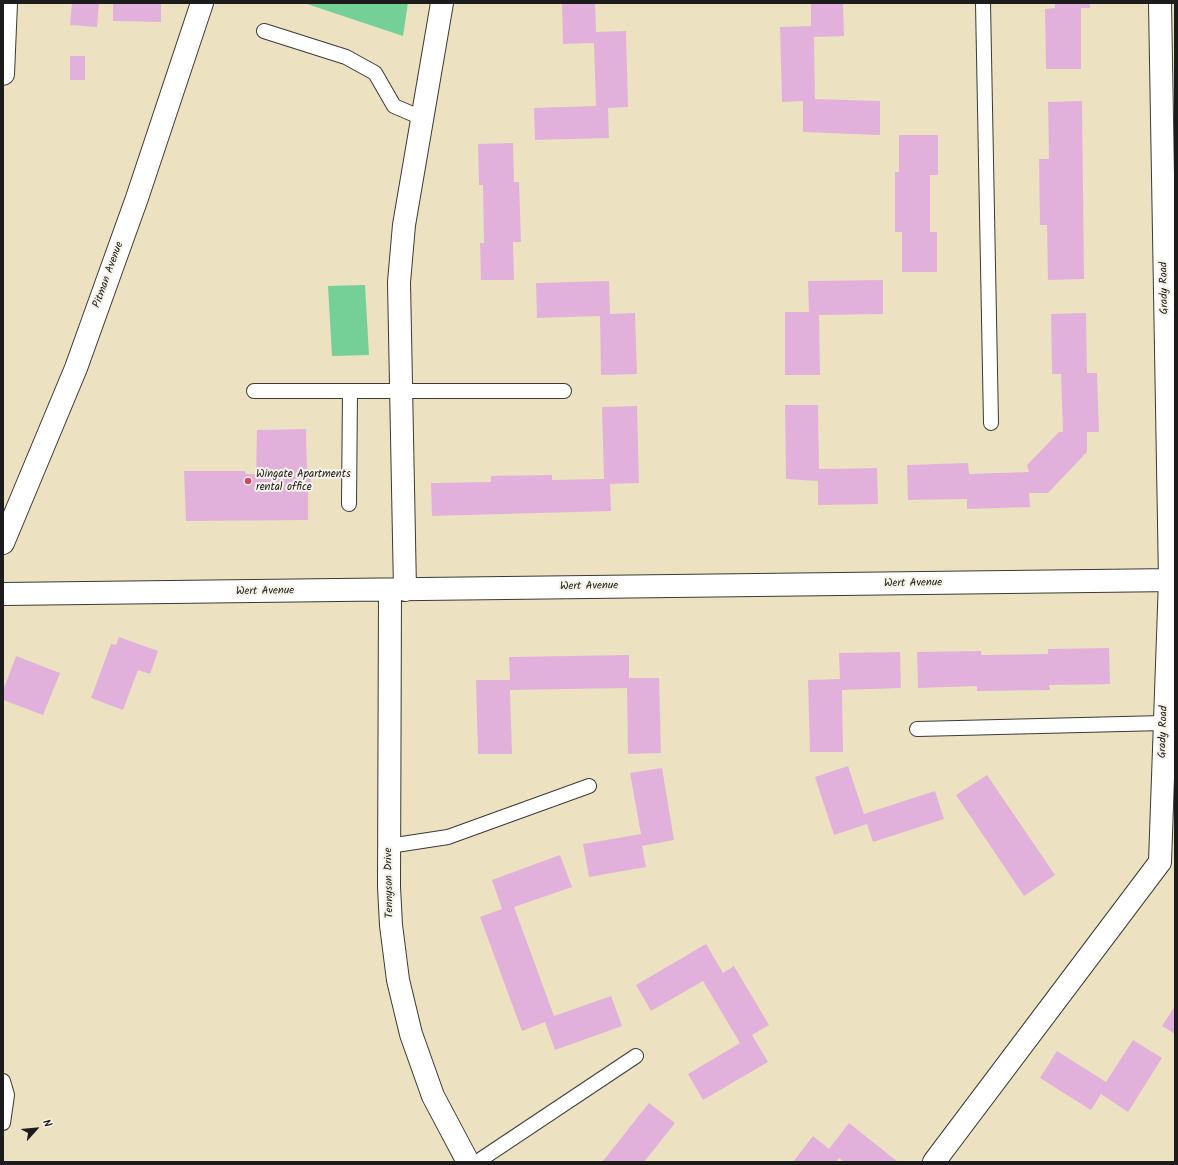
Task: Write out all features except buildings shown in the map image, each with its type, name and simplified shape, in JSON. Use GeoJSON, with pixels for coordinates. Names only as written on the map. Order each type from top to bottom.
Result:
{"type":"FeatureCollection","features":[{"type":"Feature","properties":{"kind":"street"},"geometry":{"type":"LineString","coordinates":[[3,74],[6,3]]}},
{"type":"Feature","properties":{"kind":"street","name":"Pitman Avenue"},"geometry":{"type":"LineString","coordinates":[[3,543],[76,368],[137,198],[202,3]]}},
{"type":"Feature","properties":{"kind":"street","name":"Tennyson Drive"},"geometry":{"type":"LineString","coordinates":[[442,3],[404,225],[399,282],[401,392],[397,590],[389,846],[391,925],[398,980],[411,1034],[433,1096],[468,1162]]}},
{"type":"Feature","properties":{"kind":"street","name":"Grady Road"},"geometry":{"type":"LineString","coordinates":[[1160,3],[1169,200],[1172,580],[1164,723],[1167,863]]}},
{"type":"Feature","properties":{"kind":"street","name":"Wert Avenue"},"geometry":{"type":"LineString","coordinates":[[3,594],[1172,580]]}},
{"type":"Feature","properties":{"kind":"street"},"geometry":{"type":"LineString","coordinates":[[934,1162],[1167,863]]}},
{"type":"Feature","properties":{"kind":"lane"},"geometry":{"type":"LineString","coordinates":[[983,3],[991,423]]}},
{"type":"Feature","properties":{"kind":"lane"},"geometry":{"type":"LineString","coordinates":[[264,31],[346,57],[375,73],[394,106],[422,118]]}},
{"type":"Feature","properties":{"kind":"lane"},"geometry":{"type":"LineString","coordinates":[[254,391],[564,391]]}},
{"type":"Feature","properties":{"kind":"lane"},"geometry":{"type":"LineString","coordinates":[[349,504],[350,392]]}},
{"type":"Feature","properties":{"kind":"lane"},"geometry":{"type":"LineString","coordinates":[[917,729],[1164,723]]}},
{"type":"Feature","properties":{"kind":"lane"},"geometry":{"type":"LineString","coordinates":[[389,846],[448,837],[589,786]]}},
{"type":"Feature","properties":{"kind":"lane"},"geometry":{"type":"LineString","coordinates":[[477,1162],[636,1056]]}},
{"type":"Feature","properties":{"kind":"lane"},"geometry":{"type":"LineString","coordinates":[[3,1081],[7,1095],[3,1123]]}},
{"type":"Feature","properties":{"kind":"green space"},"geometry":{"type":"Polygon","coordinates":[[[304,3],[408,3],[403,36],[304,3]]]}},
{"type":"Feature","properties":{"kind":"green space"},"geometry":{"type":"Polygon","coordinates":[[[365,285],[369,355],[332,356],[328,286],[365,285]]]}},
{"type":"Feature","properties":{"kind":"place","name":"Wingate Apartments rental office"},"geometry":{"type":"Point","coordinates":[248,481]}}]}
